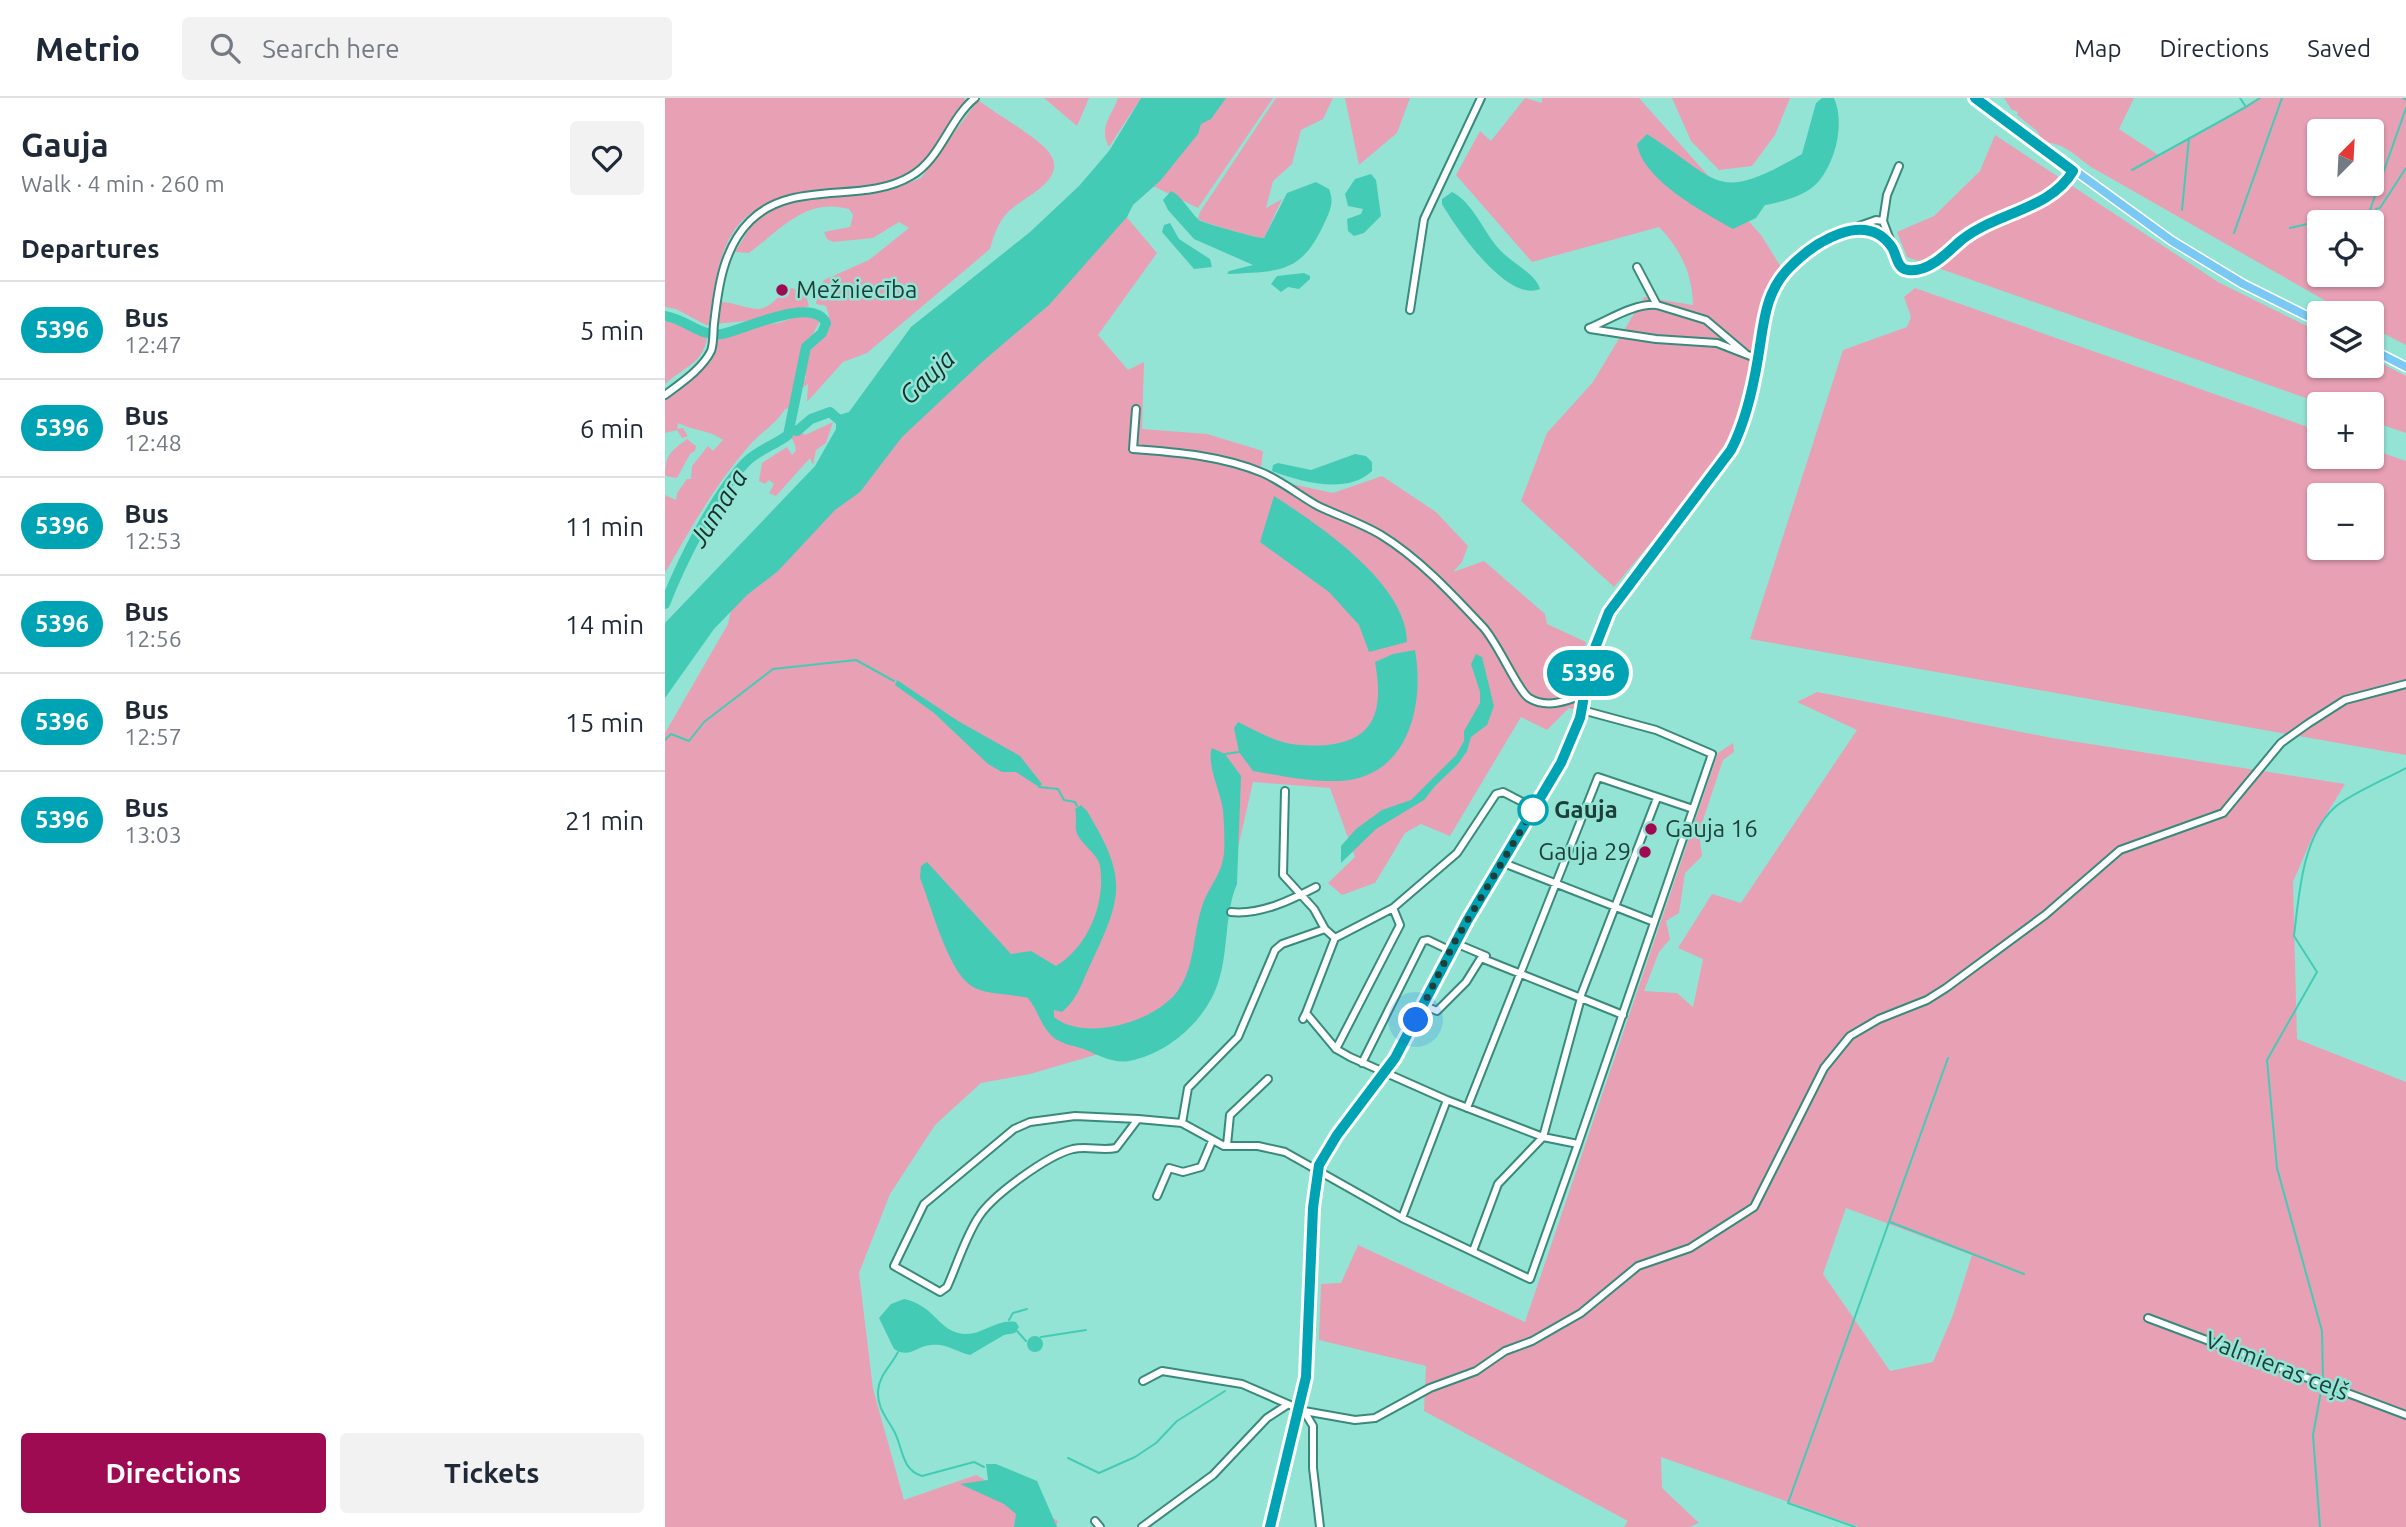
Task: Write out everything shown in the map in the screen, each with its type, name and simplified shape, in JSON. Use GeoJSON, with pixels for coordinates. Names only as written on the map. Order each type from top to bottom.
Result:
{"type":"FeatureCollection","features":[{"type":"Feature","properties":{"kind":"main road"},"geometry":{"type":"LineString","coordinates":[[1975,98],[2172,241],[2243,284],[2307,316]]}},
{"type":"Feature","properties":{"kind":"main road"},"geometry":{"type":"LineString","coordinates":[[2384,356],[2406,367]]}},
{"type":"Feature","properties":{"kind":"street"},"geometry":{"type":"LineString","coordinates":[[665,395],[697,369],[712,348],[724,263],[747,223],[773,205],[801,197],[894,184],[914,175],[928,161],[975,98]]}},
{"type":"Feature","properties":{"kind":"street"},"geometry":{"type":"LineString","coordinates":[[1410,310],[1424,219],[1481,98]]}},
{"type":"Feature","properties":{"kind":"street"},"geometry":{"type":"LineString","coordinates":[[1899,166],[1887,195],[1884,221],[1901,267],[1907,271],[1922,269],[1987,222],[2060,188],[2073,171]]}},
{"type":"Feature","properties":{"kind":"street"},"geometry":{"type":"LineString","coordinates":[[1270,1527],[1302,1409],[1308,1350],[1317,1172],[1337,1135],[1385,1073],[1409,1035],[1454,943],[1561,763],[1583,710],[1591,658],[1609,612],[1702,493],[1735,444],[1758,359],[1763,315],[1783,276],[1805,254],[1854,228],[1876,220],[1884,221]]}},
{"type":"Feature","properties":{"kind":"street"},"geometry":{"type":"LineString","coordinates":[[1854,228],[1868,228],[1881,235],[1893,247]]}},
{"type":"Feature","properties":{"kind":"street"},"geometry":{"type":"LineString","coordinates":[[1637,267],[1657,305]]}},
{"type":"Feature","properties":{"kind":"street"},"geometry":{"type":"LineString","coordinates":[[1745,353],[1706,320],[1657,305],[1618,315],[1589,328],[1656,339],[1717,343],[1758,359]]}},
{"type":"Feature","properties":{"kind":"street"},"geometry":{"type":"LineString","coordinates":[[1136,409],[1133,449],[1173,452],[1227,462],[1264,474],[1317,505],[1380,534],[1426,569],[1485,629],[1514,671],[1521,691],[1530,699],[1556,704],[1585,694]]}},
{"type":"Feature","properties":{"kind":"street"},"geometry":{"type":"LineString","coordinates":[[1143,1381],[1162,1371],[1232,1382],[1287,1405],[1355,1420],[1386,1413],[1430,1388],[1476,1371],[1505,1351],[1532,1341],[1581,1312],[1638,1266],[1690,1248],[1754,1207],[1824,1068],[1850,1036],[1879,1019],[1927,1000],[1946,988],[2045,915],[2120,850],[2223,813],[2281,743],[2309,723],[2346,701],[2406,684]]}},
{"type":"Feature","properties":{"kind":"street"},"geometry":{"type":"LineString","coordinates":[[1138,1119],[1116,1148],[1076,1148],[1063,1153],[1039,1165],[987,1208],[978,1218],[947,1287],[940,1292],[894,1266],[924,1204],[1014,1129],[1030,1122],[1075,1116],[1138,1119],[1182,1123],[1212,1142],[1276,1149],[1402,1218],[1530,1279],[1712,754],[1656,730],[1583,710]]}},
{"type":"Feature","properties":{"kind":"street"},"geometry":{"type":"LineString","coordinates":[[1467,1108],[1598,778],[1693,809]]}},
{"type":"Feature","properties":{"kind":"street"},"geometry":{"type":"LineString","coordinates":[[1285,791],[1283,875],[1335,938]]}},
{"type":"Feature","properties":{"kind":"street"},"geometry":{"type":"LineString","coordinates":[[1534,808],[1503,792],[1496,794],[1457,853],[1393,908],[1335,938],[1304,1016],[1336,1049],[1362,1063],[1543,1137],[1578,1144]]}},
{"type":"Feature","properties":{"kind":"street"},"geometry":{"type":"LineString","coordinates":[[1473,1251],[1497,1184],[1543,1137],[1581,997],[1657,798]]}},
{"type":"Feature","properties":{"kind":"street"},"geometry":{"type":"LineString","coordinates":[[1501,862],[1654,922]]}},
{"type":"Feature","properties":{"kind":"street"},"geometry":{"type":"LineString","coordinates":[[1231,912],[1247,913],[1302,895],[1316,887]]}},
{"type":"Feature","properties":{"kind":"street"},"geometry":{"type":"LineString","coordinates":[[1336,1049],[1399,925],[1393,908]]}},
{"type":"Feature","properties":{"kind":"street"},"geometry":{"type":"LineString","coordinates":[[1182,1123],[1188,1088],[1238,1037],[1275,950],[1282,944],[1325,929]]}},
{"type":"Feature","properties":{"kind":"street"},"geometry":{"type":"LineString","coordinates":[[1362,1063],[1423,941],[1428,940],[1451,951]]}},
{"type":"Feature","properties":{"kind":"street"},"geometry":{"type":"LineString","coordinates":[[1454,943],[1623,1014]]}},
{"type":"Feature","properties":{"kind":"street"},"geometry":{"type":"LineString","coordinates":[[1423,1005],[1437,1011],[1453,998],[1481,958],[1520,972]]}},
{"type":"Feature","properties":{"kind":"street"},"geometry":{"type":"LineString","coordinates":[[1227,1145],[1230,1115],[1268,1079]]}},
{"type":"Feature","properties":{"kind":"street"},"geometry":{"type":"LineString","coordinates":[[1402,1218],[1447,1100]]}},
{"type":"Feature","properties":{"kind":"street"},"geometry":{"type":"LineString","coordinates":[[1157,1196],[1169,1168],[1183,1172],[1201,1167],[1212,1142]]}},
{"type":"Feature","properties":{"kind":"street","name":"Valmieras ceļš"},"geometry":{"type":"LineString","coordinates":[[2148,1318],[2406,1415]]}},
{"type":"Feature","properties":{"kind":"street"},"geometry":{"type":"LineString","coordinates":[[1142,1527],[1213,1475],[1267,1418],[1287,1405]]}},
{"type":"Feature","properties":{"kind":"street"},"geometry":{"type":"LineString","coordinates":[[1302,1409],[1313,1426],[1313,1468],[1320,1527]]}},
{"type":"Feature","properties":{"kind":"shaded area"},"geometry":{"type":"Polygon","coordinates":[[[665,98],[966,100],[926,158],[904,177],[881,184],[813,191],[784,198],[761,207],[743,220],[730,237],[721,260],[709,325],[706,325],[676,309],[665,307],[665,98]]]}},
{"type":"Feature","properties":{"kind":"shaded area"},"geometry":{"type":"Polygon","coordinates":[[[1044,98],[1089,98],[1077,126],[1044,98]]]}},
{"type":"Feature","properties":{"kind":"shaded area"},"geometry":{"type":"Polygon","coordinates":[[[1118,98],[1141,98],[1109,147],[1105,127],[1118,98]]]}},
{"type":"Feature","properties":{"kind":"shaded area"},"geometry":{"type":"Polygon","coordinates":[[[1222,98],[1273,98],[1198,208],[1149,184],[1222,98]]]}},
{"type":"Feature","properties":{"kind":"shaded area"},"geometry":{"type":"Polygon","coordinates":[[[1276,98],[1333,98],[1323,119],[1301,130],[1292,164],[1273,181],[1266,208],[1282,199],[1264,238],[1198,219],[1200,212],[1276,98]]]}},
{"type":"Feature","properties":{"kind":"shaded area"},"geometry":{"type":"Polygon","coordinates":[[[1345,98],[1410,98],[1397,133],[1359,165],[1345,98]]]}},
{"type":"Feature","properties":{"kind":"shaded area"},"geometry":{"type":"Polygon","coordinates":[[[1525,98],[1542,103],[1542,98],[1639,98],[1761,235],[1781,267],[1764,292],[1754,347],[1733,432],[1689,497],[1614,587],[1521,501],[1547,433],[1593,382],[1644,297],[1693,305],[1688,272],[1679,253],[1659,227],[1532,262],[1456,175],[1480,131],[1491,141],[1525,98]]]}},
{"type":"Feature","properties":{"kind":"shaded area"},"geometry":{"type":"Polygon","coordinates":[[[1672,98],[1790,98],[1775,135],[1752,166],[1719,170],[1691,141],[1672,98]]]}},
{"type":"Feature","properties":{"kind":"shaded area"},"geometry":{"type":"Polygon","coordinates":[[[2004,98],[2134,98],[2119,129],[2160,156],[2258,98],[2406,98],[2406,345],[2384,334],[2384,301],[2326,301],[2091,167],[2063,147],[2044,143],[2037,131],[2017,115],[2018,112],[2011,109],[2004,98]]]}},
{"type":"Feature","properties":{"kind":"shaded area"},"geometry":{"type":"Polygon","coordinates":[[[978,100],[1034,138],[1048,151],[1054,161],[1054,170],[1049,179],[1005,215],[990,249],[867,353],[843,362],[807,402],[808,384],[799,390],[806,377],[803,365],[829,316],[826,306],[816,304],[818,290],[824,280],[869,260],[909,228],[899,222],[873,238],[833,242],[827,239],[824,232],[850,227],[853,215],[849,209],[820,207],[783,225],[749,253],[735,252],[751,226],[770,210],[811,197],[891,190],[921,178],[978,100]]]}},
{"type":"Feature","properties":{"kind":"shaded area"},"geometry":{"type":"Polygon","coordinates":[[[1995,135],[2218,282],[2307,326],[2307,378],[2384,378],[2384,365],[2406,376],[2406,433],[2384,425],[2384,392],[2307,392],[2307,398],[1907,257],[1897,232],[1934,216],[1980,171],[1995,135]]]}},
{"type":"Feature","properties":{"kind":"shaded area"},"geometry":{"type":"Polygon","coordinates":[[[1124,214],[1157,253],[1098,335],[1128,370],[1144,362],[1142,429],[1207,434],[1263,451],[1261,469],[1292,484],[1333,493],[1382,476],[1436,512],[1468,546],[1462,562],[1453,572],[1484,561],[1545,614],[1547,624],[1586,642],[1575,710],[1569,708],[1547,730],[1521,717],[1450,836],[1421,824],[1405,833],[1375,883],[1342,895],[1328,883],[1355,857],[1330,788],[1253,782],[1213,959],[1160,1036],[1030,1074],[981,1083],[935,1125],[890,1194],[859,1273],[873,1389],[904,1500],[976,1475],[1058,1521],[1056,1527],[665,1527],[665,733],[728,624],[732,605],[1124,214]]]}},
{"type":"Feature","properties":{"kind":"shaded area"},"geometry":{"type":"Polygon","coordinates":[[[792,288],[805,293],[809,306],[776,318],[715,324],[718,302],[759,309],[792,288]]]}},
{"type":"Feature","properties":{"kind":"shaded area"},"geometry":{"type":"Polygon","coordinates":[[[1915,288],[2307,427],[2307,469],[2384,469],[2384,453],[2406,461],[2406,755],[1750,639],[1843,350],[1907,327],[1911,317],[1904,297],[1915,288]]]}},
{"type":"Feature","properties":{"kind":"shaded area"},"geometry":{"type":"Polygon","coordinates":[[[817,310],[822,311],[823,315],[799,360],[800,376],[794,385],[790,408],[785,409],[753,442],[724,477],[665,573],[665,495],[676,500],[677,493],[687,479],[691,479],[692,466],[708,446],[713,451],[723,440],[678,423],[677,429],[683,428],[688,436],[682,438],[677,430],[665,433],[665,398],[706,361],[711,362],[714,330],[778,323],[817,310]]]}},
{"type":"Feature","properties":{"kind":"shaded area"},"geometry":{"type":"Polygon","coordinates":[[[665,313],[708,330],[699,356],[665,384],[665,313]]]}},
{"type":"Feature","properties":{"kind":"shaded area"},"geometry":{"type":"Polygon","coordinates":[[[833,422],[826,443],[816,450],[813,465],[810,458],[776,496],[769,493],[774,484],[769,480],[765,484],[759,481],[762,463],[787,447],[792,455],[795,452],[791,433],[799,430],[805,435],[833,422]]]}},
{"type":"Feature","properties":{"kind":"shaded area"},"geometry":{"type":"Polygon","coordinates":[[[687,439],[696,446],[695,451],[690,454],[677,478],[665,476],[670,454],[687,439]]]}},
{"type":"Feature","properties":{"kind":"shaded area"},"geometry":{"type":"Polygon","coordinates":[[[1817,692],[2052,738],[2345,784],[2312,838],[2293,882],[2297,1039],[2406,1082],[2406,1527],[1859,1527],[1661,1457],[1662,1488],[1699,1523],[1689,1527],[1624,1527],[1628,1521],[1424,1411],[1426,1366],[1319,1340],[1321,1284],[1341,1283],[1358,1245],[1525,1322],[1718,753],[1733,743],[1734,752],[1723,760],[1699,832],[1702,856],[1685,873],[1679,913],[1666,921],[1670,939],[1659,952],[1644,991],[1677,993],[1693,1007],[1703,959],[1678,948],[1712,894],[1741,903],[1857,730],[1797,702],[1817,692]],[[1846,1208],[1823,1274],[1890,1371],[1933,1362],[1953,1315],[1972,1255],[1846,1208]]]}},
{"type":"Feature","properties":{"kind":"water"},"geometry":{"type":"Polygon","coordinates":[[[1141,98],[1226,98],[1211,119],[1201,124],[1198,134],[1160,181],[1133,205],[1127,217],[1049,305],[982,362],[902,437],[860,492],[835,510],[778,571],[747,595],[714,629],[665,698],[665,623],[815,466],[836,429],[836,416],[849,412],[911,327],[1030,232],[1079,186],[1109,151],[1141,98]]]}},
{"type":"Feature","properties":{"kind":"water"},"geometry":{"type":"Polygon","coordinates":[[[1822,98],[1834,98],[1839,130],[1830,163],[1819,181],[1802,194],[1765,205],[1756,218],[1733,229],[1691,204],[1662,182],[1650,170],[1637,144],[1647,134],[1706,175],[1720,181],[1752,179],[1802,154],[1816,103],[1822,98]]]}},
{"type":"Feature","properties":{"kind":"water"},"geometry":{"type":"Polygon","coordinates":[[[1371,174],[1376,180],[1381,216],[1364,233],[1354,236],[1348,231],[1347,219],[1361,214],[1363,209],[1348,206],[1345,194],[1355,179],[1371,174]]]}},
{"type":"Feature","properties":{"kind":"water"},"geometry":{"type":"Polygon","coordinates":[[[1316,182],[1329,189],[1331,203],[1314,242],[1296,262],[1260,272],[1227,274],[1229,271],[1253,265],[1194,239],[1168,210],[1163,200],[1171,191],[1199,220],[1264,238],[1287,193],[1316,182]]]}},
{"type":"Feature","properties":{"kind":"water"},"geometry":{"type":"Polygon","coordinates":[[[1452,192],[1467,203],[1495,244],[1529,274],[1540,289],[1527,290],[1513,285],[1484,261],[1442,204],[1442,199],[1452,192]]]}},
{"type":"Feature","properties":{"kind":"water"},"geometry":{"type":"Polygon","coordinates":[[[1170,223],[1179,239],[1210,259],[1212,267],[1194,269],[1162,232],[1164,225],[1170,223]]]}},
{"type":"Feature","properties":{"kind":"water"},"geometry":{"type":"Polygon","coordinates":[[[1304,273],[1310,276],[1310,279],[1299,289],[1288,287],[1281,292],[1271,284],[1277,276],[1304,273]]]}},
{"type":"Feature","properties":{"kind":"water"},"geometry":{"type":"Polygon","coordinates":[[[1355,454],[1366,456],[1372,462],[1372,471],[1350,483],[1310,482],[1272,471],[1273,465],[1278,463],[1311,470],[1355,454]]]}},
{"type":"Feature","properties":{"kind":"water"},"geometry":{"type":"Polygon","coordinates":[[[1274,496],[1336,540],[1377,578],[1393,599],[1403,620],[1407,642],[1369,652],[1359,625],[1329,592],[1260,542],[1274,496]]]}},
{"type":"Feature","properties":{"kind":"water"},"geometry":{"type":"Polygon","coordinates":[[[1415,650],[1417,694],[1414,715],[1407,735],[1396,753],[1381,767],[1362,777],[1339,781],[1307,780],[1253,771],[1239,752],[1234,728],[1238,722],[1272,738],[1299,745],[1327,745],[1357,736],[1367,728],[1377,706],[1375,662],[1393,654],[1415,650]]]}},
{"type":"Feature","properties":{"kind":"water"},"geometry":{"type":"Polygon","coordinates":[[[1476,654],[1482,657],[1494,706],[1487,725],[1471,737],[1467,751],[1458,764],[1424,800],[1376,829],[1341,863],[1341,846],[1356,829],[1382,810],[1411,800],[1456,755],[1464,741],[1464,731],[1480,703],[1480,692],[1471,664],[1476,654]]]}},
{"type":"Feature","properties":{"kind":"water"},"geometry":{"type":"Polygon","coordinates":[[[897,680],[958,721],[1020,756],[1042,784],[1039,787],[1016,772],[1002,772],[988,764],[934,713],[895,685],[897,680]]]}},
{"type":"Feature","properties":{"kind":"water"},"geometry":{"type":"Polygon","coordinates":[[[1212,748],[1225,754],[1241,776],[1237,884],[1230,908],[1218,983],[1205,1010],[1184,1033],[1144,1057],[1123,1062],[1112,1060],[1054,1038],[1028,998],[976,989],[962,977],[947,951],[935,919],[920,878],[921,866],[927,862],[1011,954],[1031,951],[1056,966],[1077,948],[1086,936],[1100,895],[1099,861],[1076,830],[1075,809],[1081,805],[1109,852],[1116,885],[1115,901],[1103,938],[1080,988],[1073,1001],[1062,1012],[1054,1010],[1054,1017],[1068,1025],[1102,1028],[1139,1019],[1169,1000],[1179,989],[1188,970],[1202,907],[1223,861],[1223,810],[1212,770],[1212,748]]]}},
{"type":"Feature","properties":{"kind":"water"},"geometry":{"type":"Polygon","coordinates":[[[904,1299],[922,1306],[945,1326],[958,1333],[973,1333],[1008,1322],[1016,1322],[1019,1327],[1015,1333],[1004,1335],[970,1355],[937,1345],[904,1353],[894,1349],[879,1318],[891,1304],[904,1299]]]}},
{"type":"Feature","properties":{"kind":"water"},"geometry":{"type":"Polygon","coordinates":[[[1032,1336],[1038,1336],[1043,1344],[1041,1350],[1032,1352],[1027,1347],[1027,1341],[1032,1336]]]}},
{"type":"Feature","properties":{"kind":"water"},"geometry":{"type":"Polygon","coordinates":[[[986,1464],[996,1464],[1037,1481],[1057,1527],[1014,1527],[1016,1514],[1004,1504],[960,1484],[988,1480],[986,1464]]]}},
{"type":"Feature","properties":{"kind":"waterway"},"geometry":{"type":"LineString","coordinates":[[2240,98],[2246,107],[2260,98]]}},
{"type":"Feature","properties":{"kind":"waterway"},"geometry":{"type":"LineString","coordinates":[[2234,233],[2282,98]]}},
{"type":"Feature","properties":{"kind":"waterway"},"geometry":{"type":"LineString","coordinates":[[2132,170],[2246,107]]}},
{"type":"Feature","properties":{"kind":"waterway"},"geometry":{"type":"LineString","coordinates":[[2370,210],[2406,108]]}},
{"type":"Feature","properties":{"kind":"waterway"},"geometry":{"type":"LineString","coordinates":[[2182,210],[2189,138]]}},
{"type":"Feature","properties":{"kind":"waterway"},"geometry":{"type":"LineString","coordinates":[[2376,209],[2380,208],[2406,168]]}},
{"type":"Feature","properties":{"kind":"waterway"},"geometry":{"type":"LineString","coordinates":[[2290,228],[2307,224]]}},
{"type":"Feature","properties":{"kind":"waterway","name":"Jumara"},"geometry":{"type":"LineString","coordinates":[[665,316],[714,334],[793,313],[819,315],[826,323],[822,333],[806,347],[788,435],[751,458],[734,476],[700,530],[665,604]]}},
{"type":"Feature","properties":{"kind":"waterway","name":"Jumara"},"geometry":{"type":"LineString","coordinates":[[790,429],[797,431],[811,419],[830,412],[846,426]]}},
{"type":"Feature","properties":{"kind":"waterway"},"geometry":{"type":"LineString","coordinates":[[665,740],[671,734],[689,741],[704,722],[773,669],[856,660],[894,681]]}},
{"type":"Feature","properties":{"kind":"waterway"},"geometry":{"type":"LineString","coordinates":[[1225,754],[1239,752]]}},
{"type":"Feature","properties":{"kind":"waterway"},"geometry":{"type":"LineString","coordinates":[[2323,1380],[2322,1331],[2277,1168],[2267,1060],[2317,972],[2294,936],[2304,868],[2315,835],[2323,820],[2340,803],[2406,768]]}},
{"type":"Feature","properties":{"kind":"waterway"},"geometry":{"type":"LineString","coordinates":[[1039,787],[1058,789],[1064,800],[1075,802],[1077,806]]}},
{"type":"Feature","properties":{"kind":"waterway"},"geometry":{"type":"LineString","coordinates":[[1855,1527],[1788,1503],[1948,1058]]}},
{"type":"Feature","properties":{"kind":"waterway"},"geometry":{"type":"LineString","coordinates":[[1890,1222],[2024,1274]]}},
{"type":"Feature","properties":{"kind":"waterway"},"geometry":{"type":"LineString","coordinates":[[1009,1320],[1013,1313],[1027,1309]]}},
{"type":"Feature","properties":{"kind":"waterway"},"geometry":{"type":"LineString","coordinates":[[1041,1337],[1086,1330]]}},
{"type":"Feature","properties":{"kind":"waterway"},"geometry":{"type":"LineString","coordinates":[[1017,1331],[1026,1341]]}},
{"type":"Feature","properties":{"kind":"waterway"},"geometry":{"type":"LineString","coordinates":[[898,1352],[881,1380],[878,1397],[910,1469],[922,1476],[974,1462],[984,1467]]}},
{"type":"Feature","properties":{"kind":"waterway"},"geometry":{"type":"LineString","coordinates":[[2320,1527],[2313,1435],[2322,1386]]}},
{"type":"Feature","properties":{"kind":"waterway"},"geometry":{"type":"LineString","coordinates":[[1068,1458],[1099,1473],[1135,1457],[1156,1443],[1177,1421],[1225,1391]]}},
{"type":"Feature","properties":{"kind":"bus line","name":"5396"},"geometry":{"type":"LineString","coordinates":[[1270,1527],[1306,1377],[1313,1208],[1319,1165],[1337,1135],[1373,1090],[1409,1035],[1454,943],[1561,763],[1583,710],[1591,658],[1609,612],[1716,474],[1738,437],[1756,369],[1763,315],[1774,290],[1791,266],[1805,254],[1854,228],[1868,228],[1881,235],[1893,247],[1898,262],[1907,271],[1922,269],[1987,222],[2060,188],[2073,171],[1975,98]]}},
{"type":"Feature","properties":{"kind":"place","name":"Mežniecība"},"geometry":{"type":"Point","coordinates":[782,290]}},
{"type":"Feature","properties":{"kind":"place","name":"Gauja"},"geometry":{"type":"Point","coordinates":[1533,810]}},
{"type":"Feature","properties":{"kind":"place","name":"Gauja 16"},"geometry":{"type":"Point","coordinates":[1651,829]}},
{"type":"Feature","properties":{"kind":"place","name":"Gauja 29"},"geometry":{"type":"Point","coordinates":[1645,852]}},
{"type":"Feature","properties":{"kind":"route"},"geometry":{"type":"LineString","coordinates":[[1416,1020],[1454,943],[1533,810]]}}]}
